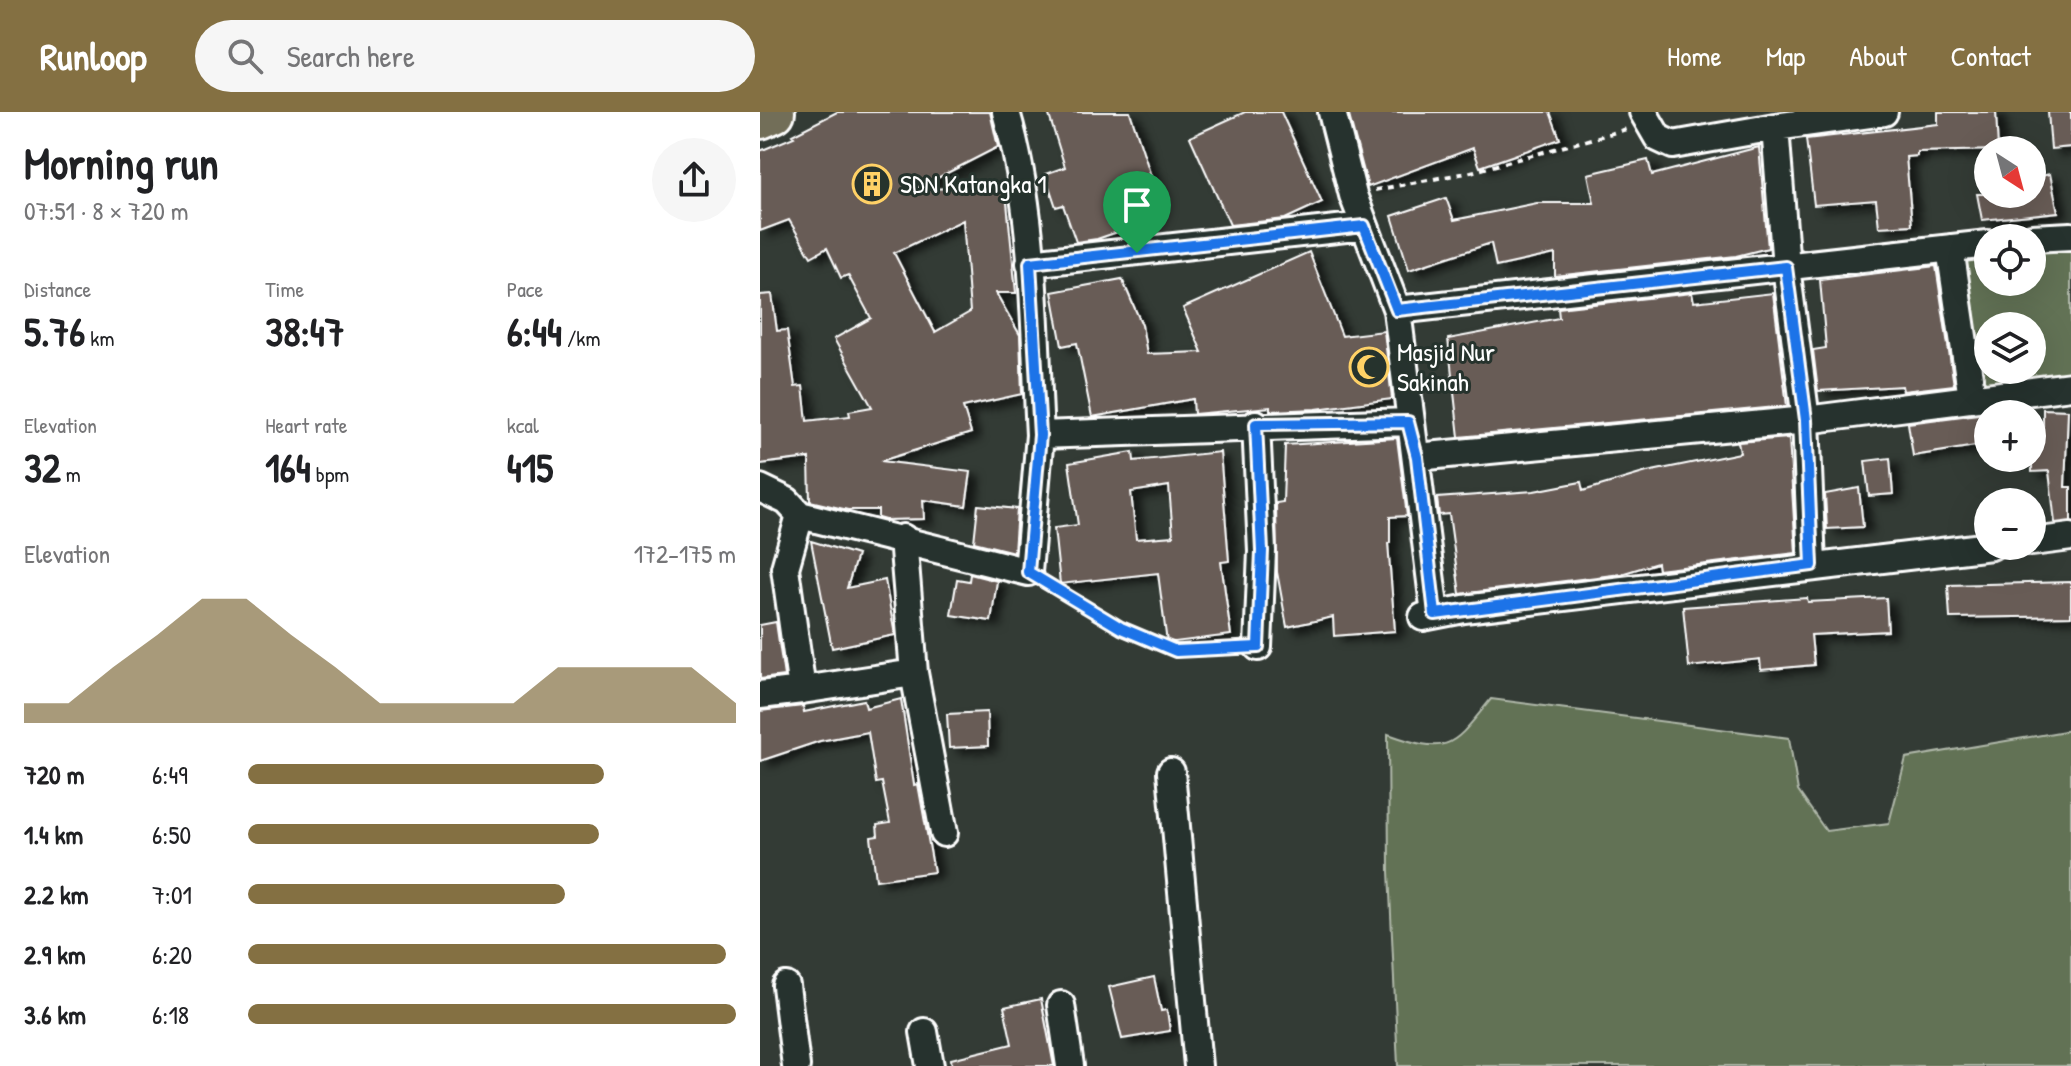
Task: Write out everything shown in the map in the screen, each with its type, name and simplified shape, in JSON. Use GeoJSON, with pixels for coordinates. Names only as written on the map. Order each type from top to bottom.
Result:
{"type":"FeatureCollection","features":[{"type":"Feature","properties":{"kind":"main road"},"geometry":{"type":"LineString","coordinates":[[760,118],[774,112]]}},
{"type":"Feature","properties":{"kind":"street"},"geometry":{"type":"LineString","coordinates":[[760,488],[787,501],[800,515],[903,538],[1028,572],[1040,435],[1030,263],[1016,145],[1006,112]]}},
{"type":"Feature","properties":{"kind":"street"},"geometry":{"type":"LineString","coordinates":[[1332,112],[1353,195],[1397,310],[1408,422],[1417,457],[1429,616],[1812,565],[1974,548]]}},
{"type":"Feature","properties":{"kind":"street"},"geometry":{"type":"LineString","coordinates":[[1646,118],[1662,143],[1673,145],[1884,112]]}},
{"type":"Feature","properties":{"kind":"street"},"geometry":{"type":"LineString","coordinates":[[1775,127],[1786,267],[1806,420],[1812,565]]}},
{"type":"Feature","properties":{"kind":"street"},"geometry":{"type":"LineString","coordinates":[[1030,263],[1364,226]]}},
{"type":"Feature","properties":{"kind":"street"},"geometry":{"type":"LineString","coordinates":[[2046,237],[2071,236]]}},
{"type":"Feature","properties":{"kind":"street"},"geometry":{"type":"LineString","coordinates":[[1397,310],[1974,245]]}},
{"type":"Feature","properties":{"kind":"street"},"geometry":{"type":"LineString","coordinates":[[1950,248],[1972,398]]}},
{"type":"Feature","properties":{"kind":"street"},"geometry":{"type":"LineString","coordinates":[[1417,457],[1806,420],[2071,386]]}},
{"type":"Feature","properties":{"kind":"street"},"geometry":{"type":"LineString","coordinates":[[1040,435],[1256,424],[1408,422]]}},
{"type":"Feature","properties":{"kind":"street"},"geometry":{"type":"LineString","coordinates":[[1256,424],[1262,551],[1258,647]]}},
{"type":"Feature","properties":{"kind":"street"},"geometry":{"type":"LineString","coordinates":[[800,515],[785,568],[802,690]]}},
{"type":"Feature","properties":{"kind":"street"},"geometry":{"type":"LineString","coordinates":[[2046,540],[2071,537]]}},
{"type":"Feature","properties":{"kind":"street"},"geometry":{"type":"LineString","coordinates":[[903,538],[914,673],[944,833]]}},
{"type":"Feature","properties":{"kind":"street"},"geometry":{"type":"LineString","coordinates":[[760,695],[914,673]]}},
{"type":"Feature","properties":{"kind":"street"},"geometry":{"type":"LineString","coordinates":[[1171,772],[1198,1066]]}},
{"type":"Feature","properties":{"kind":"street"},"geometry":{"type":"LineString","coordinates":[[786,986],[796,1066]]}},
{"type":"Feature","properties":{"kind":"street"},"geometry":{"type":"LineString","coordinates":[[1061,1005],[1070,1066]]}},
{"type":"Feature","properties":{"kind":"street"},"geometry":{"type":"LineString","coordinates":[[924,1032],[930,1066]]}},
{"type":"Feature","properties":{"kind":"path"},"geometry":{"type":"LineString","coordinates":[[1353,195],[1471,172],[1646,118]]}},
{"type":"Feature","properties":{"kind":"path"},"geometry":{"type":"LineString","coordinates":[[1028,572],[1121,628],[1176,651],[1258,647]]}},
{"type":"Feature","properties":{"kind":"green space"},"geometry":{"type":"Polygon","coordinates":[[[2071,249],[2071,378],[2046,379],[2046,312],[1974,312],[1974,365],[1956,256],[1974,255],[1974,296],[2046,296],[2046,250],[2071,249]]]}},
{"type":"Feature","properties":{"kind":"green space"},"geometry":{"type":"Polygon","coordinates":[[[1491,699],[1789,738],[1798,791],[1826,831],[1889,823],[1906,758],[2071,730],[2071,1066],[1398,1066],[1389,871],[1388,734],[1425,745],[1448,743],[1467,728],[1491,699]]]}},
{"type":"Feature","properties":{"kind":"building"},"geometry":{"type":"Polygon","coordinates":[[[837,112],[990,112],[998,147],[912,191],[1005,183],[1016,293],[996,293],[1020,335],[1022,394],[963,407],[971,433],[881,461],[971,472],[966,506],[923,500],[924,519],[885,520],[878,518],[878,510],[848,510],[810,501],[809,458],[760,464],[760,295],[772,294],[777,331],[787,330],[795,387],[803,386],[807,421],[850,416],[849,411],[872,407],[834,339],[871,318],[848,275],[841,278],[827,248],[811,257],[789,220],[760,231],[760,151],[794,137],[792,135],[837,112]],[[963,220],[894,253],[935,332],[970,312],[963,220]]]}},
{"type":"Feature","properties":{"kind":"building"},"geometry":{"type":"Polygon","coordinates":[[[1048,112],[1130,112],[1151,176],[1136,181],[1150,221],[1097,239],[1076,242],[1063,205],[1056,207],[1045,174],[1065,167],[1048,112]]]}},
{"type":"Feature","properties":{"kind":"building"},"geometry":{"type":"Polygon","coordinates":[[[1245,112],[1281,112],[1322,202],[1285,219],[1230,225],[1190,137],[1245,112]]]}},
{"type":"Feature","properties":{"kind":"building"},"geometry":{"type":"Polygon","coordinates":[[[1348,112],[1550,112],[1560,139],[1480,167],[1473,148],[1368,187],[1348,112]]]}},
{"type":"Feature","properties":{"kind":"building"},"geometry":{"type":"Polygon","coordinates":[[[1938,112],[1996,112],[1997,136],[1974,136],[1974,151],[1917,152],[1917,156],[1906,157],[1912,225],[1879,227],[1876,200],[1814,205],[1806,139],[1938,124],[1938,112]]]}},
{"type":"Feature","properties":{"kind":"building"},"geometry":{"type":"Polygon","coordinates":[[[2048,112],[2071,112],[2071,147],[2051,149],[2048,112]]]}},
{"type":"Feature","properties":{"kind":"building"},"geometry":{"type":"Polygon","coordinates":[[[1759,147],[1768,248],[1736,256],[1555,276],[1555,254],[1496,267],[1491,243],[1409,270],[1392,216],[1446,198],[1454,220],[1537,203],[1594,203],[1588,174],[1648,160],[1652,175],[1759,147]]]}},
{"type":"Feature","properties":{"kind":"building"},"geometry":{"type":"Polygon","coordinates":[[[2050,174],[2058,212],[1982,220],[1980,208],[2046,208],[2046,175],[2050,174]]]}},
{"type":"Feature","properties":{"kind":"building"},"geometry":{"type":"Polygon","coordinates":[[[1309,252],[1342,336],[1384,331],[1392,399],[1316,409],[1270,411],[1270,407],[1194,414],[1193,399],[1092,417],[1077,343],[1062,346],[1052,292],[1122,279],[1142,325],[1147,354],[1202,352],[1183,308],[1309,252]]]}},
{"type":"Feature","properties":{"kind":"building"},"geometry":{"type":"Polygon","coordinates":[[[1936,266],[1954,385],[1903,391],[1902,386],[1818,391],[1813,350],[1826,348],[1820,280],[1936,266]]]}},
{"type":"Feature","properties":{"kind":"building"},"geometry":{"type":"Polygon","coordinates":[[[1692,293],[1694,302],[1773,293],[1787,406],[1459,437],[1448,339],[1559,318],[1558,308],[1692,293]]]}},
{"type":"Feature","properties":{"kind":"building"},"geometry":{"type":"Polygon","coordinates":[[[2046,409],[2068,410],[2065,487],[2071,487],[2071,521],[2055,523],[2049,471],[2046,471],[2046,409]]]}},
{"type":"Feature","properties":{"kind":"building"},"geometry":{"type":"Polygon","coordinates":[[[1974,415],[1974,446],[1913,456],[1908,423],[1974,415]]]}},
{"type":"Feature","properties":{"kind":"building"},"geometry":{"type":"Polygon","coordinates":[[[1397,438],[1407,516],[1390,517],[1388,543],[1395,631],[1334,636],[1333,617],[1287,627],[1277,572],[1276,503],[1283,502],[1285,445],[1397,438]]]}},
{"type":"Feature","properties":{"kind":"building"},"geometry":{"type":"Polygon","coordinates":[[[1789,438],[1796,553],[1658,570],[1657,563],[1621,574],[1460,594],[1449,514],[1439,515],[1437,498],[1534,491],[1581,482],[1583,491],[1647,472],[1740,453],[1738,442],[1789,438]]]}},
{"type":"Feature","properties":{"kind":"building"},"geometry":{"type":"Polygon","coordinates":[[[1133,452],[1134,461],[1220,452],[1229,561],[1221,562],[1231,635],[1167,643],[1158,573],[1060,584],[1054,528],[1078,525],[1069,463],[1133,452]],[[1169,486],[1131,492],[1136,539],[1173,536],[1169,486]]]}},
{"type":"Feature","properties":{"kind":"building"},"geometry":{"type":"Polygon","coordinates":[[[1890,458],[1893,494],[1869,496],[1865,461],[1890,458]]]}},
{"type":"Feature","properties":{"kind":"building"},"geometry":{"type":"Polygon","coordinates":[[[1859,488],[1863,527],[1827,529],[1825,494],[1859,488]]]}},
{"type":"Feature","properties":{"kind":"building"},"geometry":{"type":"Polygon","coordinates":[[[978,505],[1017,509],[1014,552],[974,542],[978,505]]]}},
{"type":"Feature","properties":{"kind":"building"},"geometry":{"type":"Polygon","coordinates":[[[811,541],[857,555],[847,588],[885,580],[895,635],[832,648],[811,541]]]}},
{"type":"Feature","properties":{"kind":"building"},"geometry":{"type":"Polygon","coordinates":[[[970,574],[997,581],[991,621],[951,615],[957,579],[969,581],[970,574]]]}},
{"type":"Feature","properties":{"kind":"building"},"geometry":{"type":"Polygon","coordinates":[[[2071,582],[2071,616],[1950,618],[1948,585],[2071,582]]]}},
{"type":"Feature","properties":{"kind":"building"},"geometry":{"type":"Polygon","coordinates":[[[1807,598],[1808,602],[1886,598],[1888,631],[1811,635],[1814,665],[1761,670],[1760,659],[1689,667],[1683,607],[1807,598]]]}},
{"type":"Feature","properties":{"kind":"building"},"geometry":{"type":"Polygon","coordinates":[[[776,622],[784,676],[760,679],[760,625],[776,622]]]}},
{"type":"Feature","properties":{"kind":"building"},"geometry":{"type":"Polygon","coordinates":[[[901,699],[914,785],[918,784],[934,872],[876,880],[871,837],[878,836],[877,825],[890,823],[882,782],[876,783],[868,732],[820,741],[760,761],[760,711],[803,706],[804,712],[864,700],[866,708],[901,699]]]}},
{"type":"Feature","properties":{"kind":"building"},"geometry":{"type":"Polygon","coordinates":[[[987,712],[988,746],[949,748],[947,714],[987,712]]]}},
{"type":"Feature","properties":{"kind":"building"},"geometry":{"type":"Polygon","coordinates":[[[1154,977],[1161,1011],[1167,1010],[1170,1031],[1122,1039],[1109,987],[1154,977]]]}},
{"type":"Feature","properties":{"kind":"building"},"geometry":{"type":"Polygon","coordinates":[[[1041,999],[1054,1066],[952,1066],[951,1059],[1012,1044],[1004,1007],[1041,999]]]}},
{"type":"Feature","properties":{"kind":"place","name":"SDN Katangka 1"},"geometry":{"type":"Point","coordinates":[872,184]}},
{"type":"Feature","properties":{"kind":"place","name":"Masjid Nur Sakinah"},"geometry":{"type":"Point","coordinates":[1369,367]}},
{"type":"Feature","properties":{"kind":"route"},"geometry":{"type":"LineString","coordinates":[[1364,226],[1397,310],[1786,267],[1806,420],[1812,565],[1435,614],[1417,457],[1408,422],[1256,424],[1262,551],[1258,647],[1176,651],[1121,628],[1028,572],[1040,435],[1030,263],[1137,253],[1364,226]]}}]}
